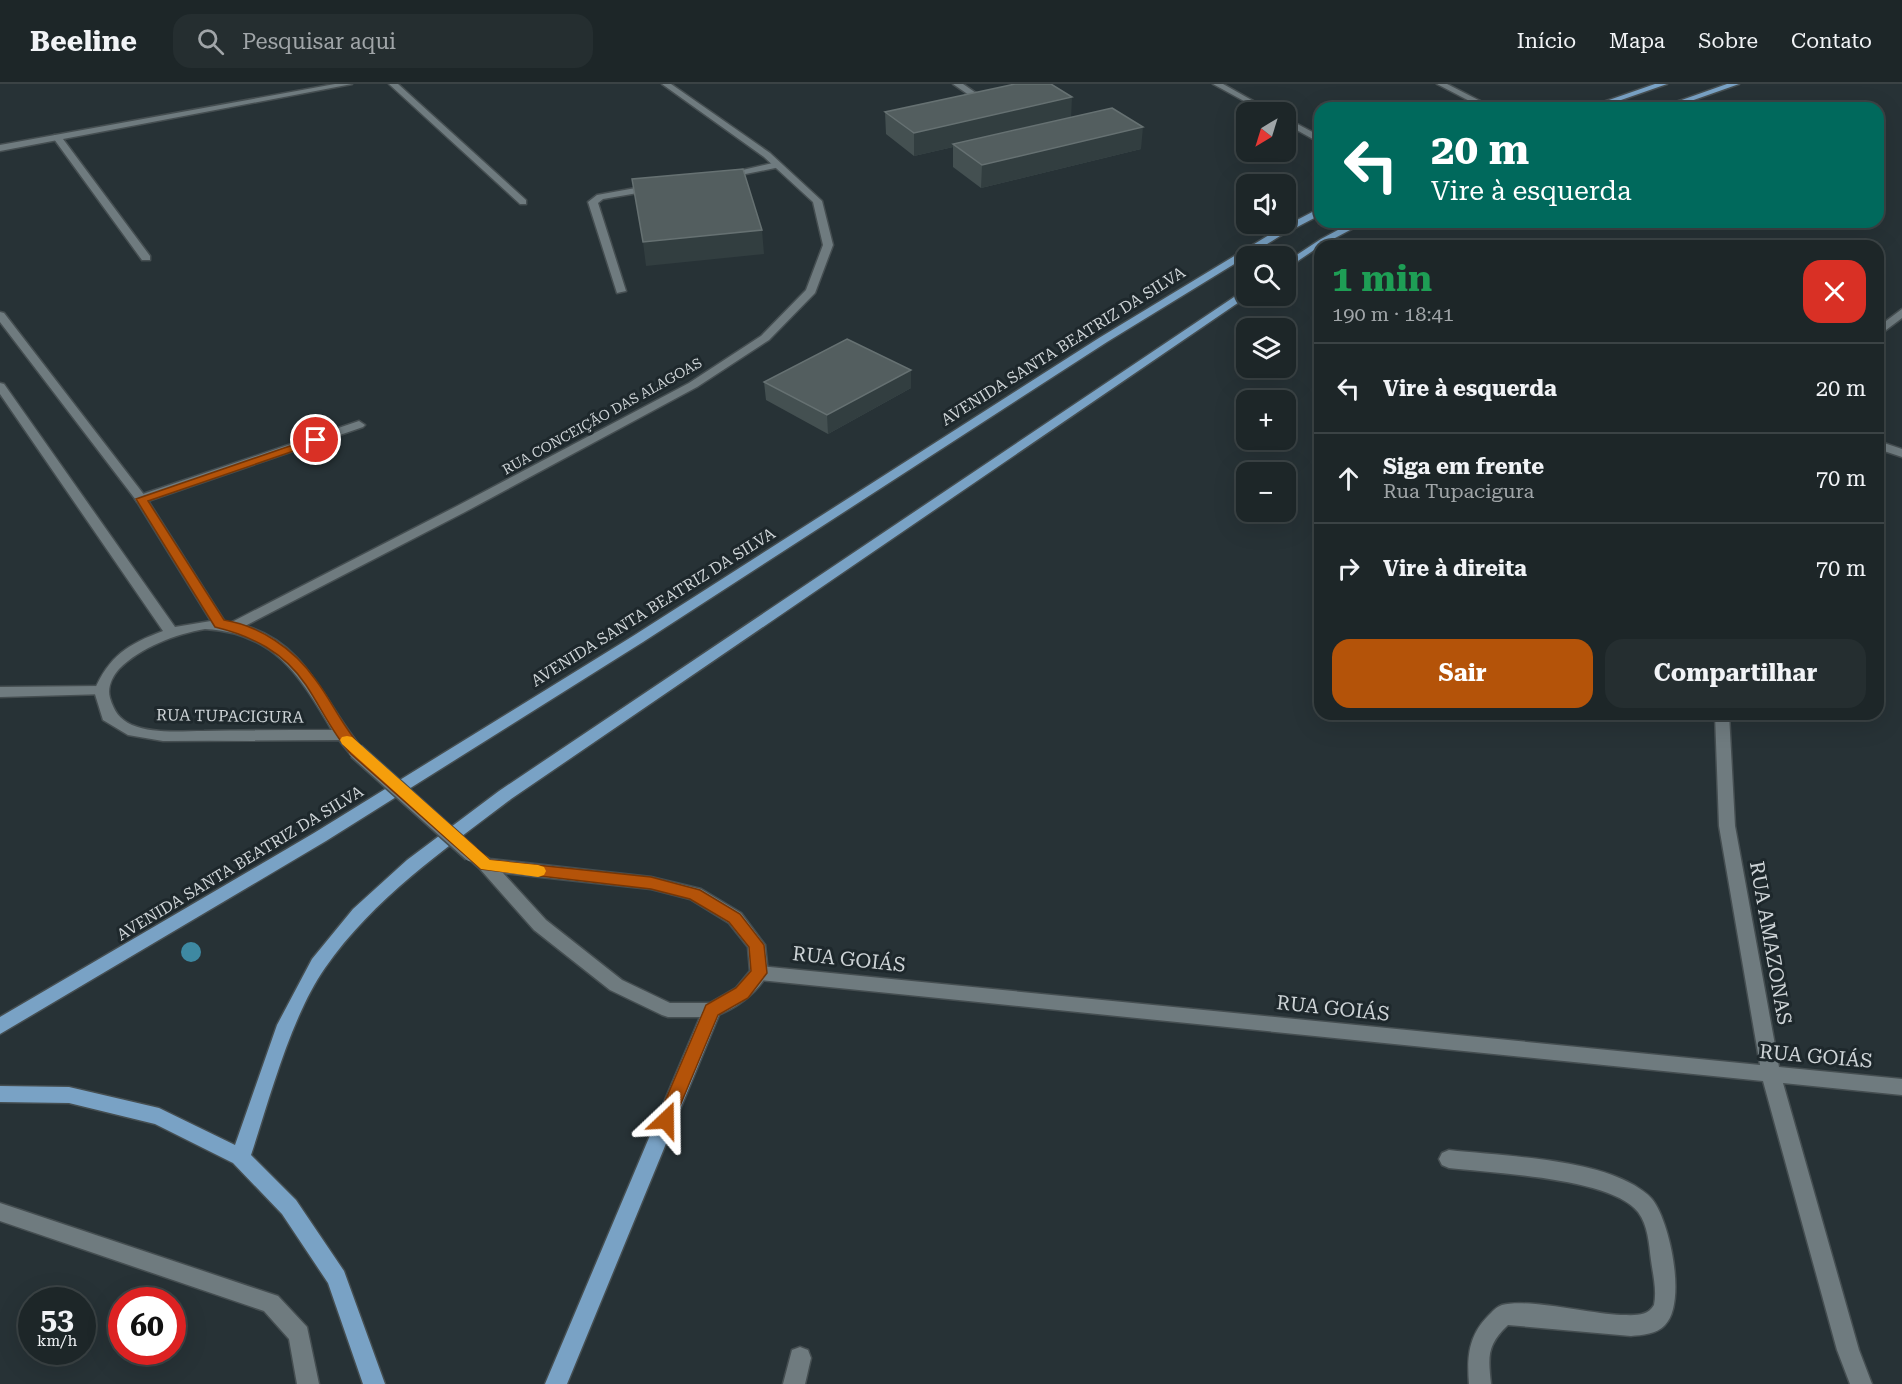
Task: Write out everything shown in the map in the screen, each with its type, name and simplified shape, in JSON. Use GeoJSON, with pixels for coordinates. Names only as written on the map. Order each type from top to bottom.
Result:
{"type":"FeatureCollection","features":[{"type":"Feature","properties":{"kind":"main road"},"geometry":{"type":"LineString","coordinates":[[1608,102],[1663,84]]}},
{"type":"Feature","properties":{"kind":"main road"},"geometry":{"type":"LineString","coordinates":[[1681,102],[1734,84]]}},
{"type":"Feature","properties":{"kind":"main road","name":"AVENIDA SANTA BEATRIZ DA SILVA"},"geometry":{"type":"LineString","coordinates":[[0,1026],[320,837],[638,639],[1103,340],[1277,234],[1314,214]]}},
{"type":"Feature","properties":{"kind":"main road"},"geometry":{"type":"LineString","coordinates":[[1328,240],[1349,228]]}},
{"type":"Feature","properties":{"kind":"main road"},"geometry":{"type":"LineString","coordinates":[[1296,260],[1314,248]]}},
{"type":"Feature","properties":{"kind":"main road"},"geometry":{"type":"LineString","coordinates":[[240,1157],[286,1024],[318,964],[359,914],[413,864],[505,795],[1236,299]]}},
{"type":"Feature","properties":{"kind":"main road"},"geometry":{"type":"LineString","coordinates":[[556,1384],[712,1010]]}},
{"type":"Feature","properties":{"kind":"main road"},"geometry":{"type":"LineString","coordinates":[[0,1094],[69,1095],[159,1116],[240,1157],[289,1207],[337,1278],[374,1384]]}},
{"type":"Feature","properties":{"kind":"street"},"geometry":{"type":"LineString","coordinates":[[0,148],[348,84]]}},
{"type":"Feature","properties":{"kind":"street"},"geometry":{"type":"LineString","coordinates":[[393,84],[523,202]]}},
{"type":"Feature","properties":{"kind":"street","name":"RUA CONCEIÇÃO DAS ALAGOAS"},"geometry":{"type":"LineString","coordinates":[[227,625],[481,499],[693,385],[765,338],[811,291],[828,245],[817,201],[767,155],[666,84]]}},
{"type":"Feature","properties":{"kind":"street"},"geometry":{"type":"LineString","coordinates":[[957,84],[991,106]]}},
{"type":"Feature","properties":{"kind":"street"},"geometry":{"type":"LineString","coordinates":[[1217,84],[1250,102]]}},
{"type":"Feature","properties":{"kind":"street"},"geometry":{"type":"LineString","coordinates":[[1441,84],[1478,102]]}},
{"type":"Feature","properties":{"kind":"street"},"geometry":{"type":"LineString","coordinates":[[1296,127],[1314,137]]}},
{"type":"Feature","properties":{"kind":"street"},"geometry":{"type":"LineString","coordinates":[[57,137],[146,258]]}},
{"type":"Feature","properties":{"kind":"street"},"geometry":{"type":"LineString","coordinates":[[721,176],[777,165]]}},
{"type":"Feature","properties":{"kind":"street"},"geometry":{"type":"LineString","coordinates":[[621,291],[593,202],[600,197],[663,186]]}},
{"type":"Feature","properties":{"kind":"street"},"geometry":{"type":"LineString","coordinates":[[1884,328],[1902,312]]}},
{"type":"Feature","properties":{"kind":"street"},"geometry":{"type":"LineString","coordinates":[[0,315],[141,499],[227,625],[171,632],[134,651],[111,671],[101,692],[0,692]]}},
{"type":"Feature","properties":{"kind":"street"},"geometry":{"type":"LineString","coordinates":[[0,386],[171,632]]}},
{"type":"Feature","properties":{"kind":"street"},"geometry":{"type":"LineString","coordinates":[[141,499],[359,425]]}},
{"type":"Feature","properties":{"kind":"street"},"geometry":{"type":"LineString","coordinates":[[1884,447],[1902,453]]}},
{"type":"Feature","properties":{"kind":"street","name":"RUA TUPACIGURA"},"geometry":{"type":"LineString","coordinates":[[227,625],[254,633],[283,652],[310,681],[342,735]]}},
{"type":"Feature","properties":{"kind":"street","name":"RUA TUPACIGURA"},"geometry":{"type":"LineString","coordinates":[[101,692],[108,716],[128,730],[163,736],[342,735]]}},
{"type":"Feature","properties":{"kind":"street","name":"RUA AMAZONAS"},"geometry":{"type":"LineString","coordinates":[[1722,720],[1727,826],[1771,1075],[1848,1350],[1861,1384]]}},
{"type":"Feature","properties":{"kind":"street"},"geometry":{"type":"LineString","coordinates":[[342,735],[356,751],[486,866],[540,925],[616,985],[668,1010],[712,1010],[742,993],[759,973],[756,945],[735,918],[695,894],[651,883],[486,866]]}},
{"type":"Feature","properties":{"kind":"street","name":"RUA GOIÁS"},"geometry":{"type":"LineString","coordinates":[[759,973],[1902,1087]]}},
{"type":"Feature","properties":{"kind":"street"},"geometry":{"type":"LineString","coordinates":[[1449,1159],[1590,1178],[1618,1186],[1640,1199],[1653,1219],[1666,1286],[1665,1308],[1653,1321],[1633,1326],[1504,1315],[1486,1331],[1477,1356],[1480,1384]]}},
{"type":"Feature","properties":{"kind":"street"},"geometry":{"type":"LineString","coordinates":[[0,1212],[271,1303],[299,1334],[308,1384]]}},
{"type":"Feature","properties":{"kind":"street"},"geometry":{"type":"LineString","coordinates":[[794,1384],[800,1358]]}},
{"type":"Feature","properties":{"kind":"building"},"geometry":{"type":"Polygon","coordinates":[[[1015,84],[1051,84],[1072,97],[914,133],[885,112],[1015,84]]]}},
{"type":"Feature","properties":{"kind":"building"},"geometry":{"type":"Polygon","coordinates":[[[1112,108],[1143,127],[982,165],[953,144],[1112,108]]]}},
{"type":"Feature","properties":{"kind":"building"},"geometry":{"type":"Polygon","coordinates":[[[743,169],[762,230],[643,242],[632,179],[743,169]]]}},
{"type":"Feature","properties":{"kind":"building"},"geometry":{"type":"Polygon","coordinates":[[[847,339],[911,370],[827,415],[764,382],[847,339]]]}},
{"type":"Feature","properties":{"kind":"slow traffic"},"geometry":{"type":"LineString","coordinates":[[347,740],[356,751],[486,866],[538,871]]}},
{"type":"Feature","properties":{"kind":"route"},"geometry":{"type":"LineString","coordinates":[[316,440],[141,499],[220,624],[254,633],[283,652],[310,681],[342,735],[356,751],[486,866],[651,883],[695,894],[735,918],[756,945],[759,973],[742,993],[712,1010],[666,1120]]}}]}
